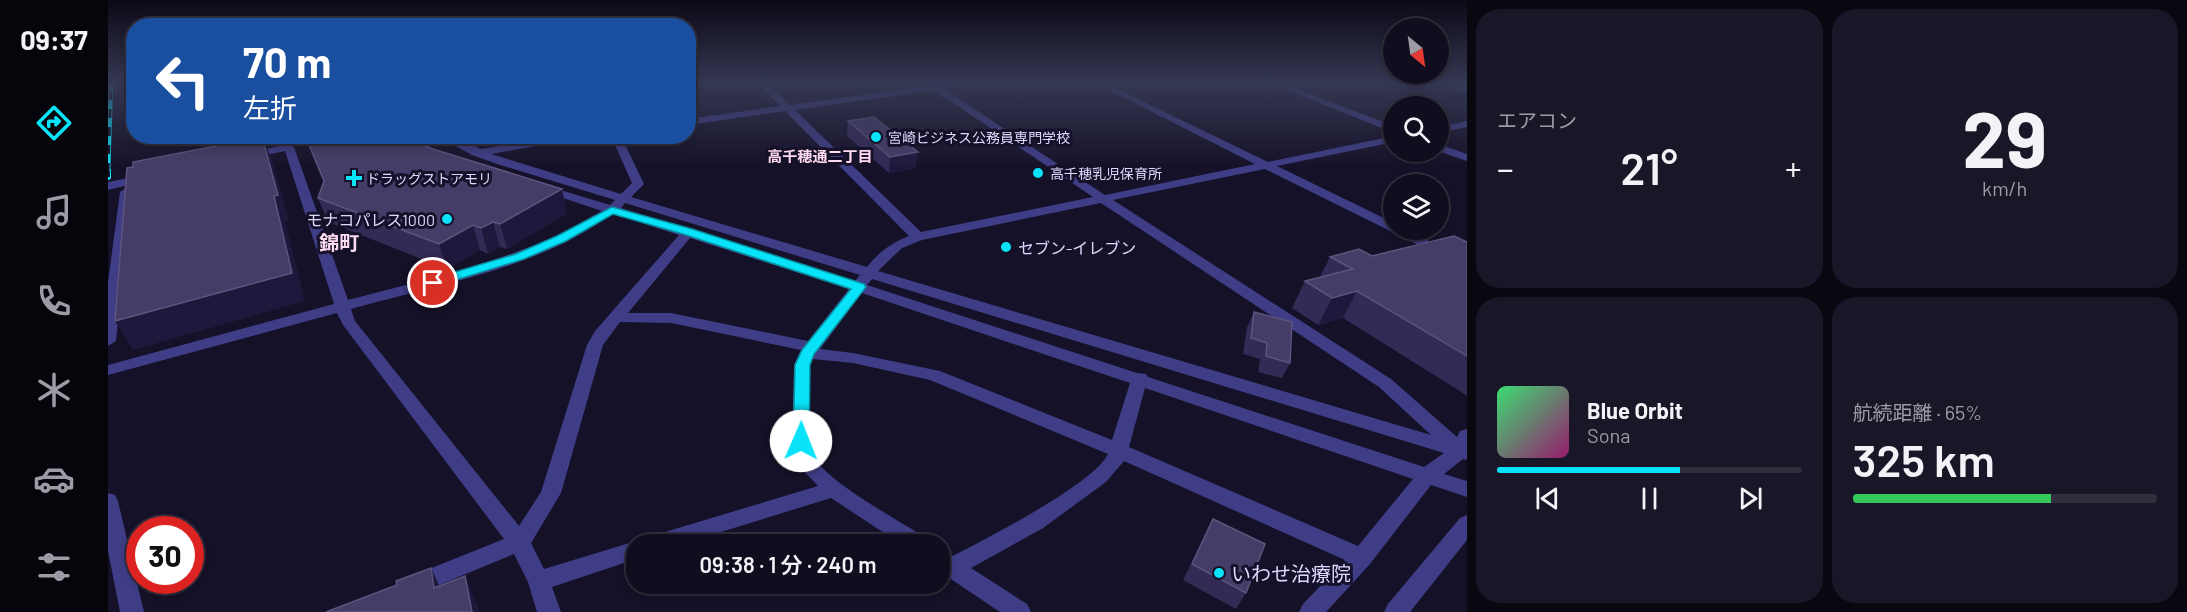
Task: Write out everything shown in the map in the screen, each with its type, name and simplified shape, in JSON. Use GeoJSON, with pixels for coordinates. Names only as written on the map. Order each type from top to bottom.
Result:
{"type":"FeatureCollection","features":[{"type":"Feature","properties":{"kind":"street"},"geometry":{"type":"LineString","coordinates":[[696,121],[762,112]]}},
{"type":"Feature","properties":{"kind":"street"},"geometry":{"type":"LineString","coordinates":[[791,112],[918,237]]}},
{"type":"Feature","properties":{"kind":"street"},"geometry":{"type":"LineString","coordinates":[[972,112],[1235,287],[1385,383],[1465,450]]}},
{"type":"Feature","properties":{"kind":"street"},"geometry":{"type":"LineString","coordinates":[[1158,112],[1383,223]]}},
{"type":"Feature","properties":{"kind":"street"},"geometry":{"type":"LineString","coordinates":[[1347,112],[1383,126]]}},
{"type":"Feature","properties":{"kind":"street"},"geometry":{"type":"LineString","coordinates":[[1449,128],[1467,124]]}},
{"type":"Feature","properties":{"kind":"street"},"geometry":{"type":"LineString","coordinates":[[903,534],[833,489],[805,460],[801,441],[802,365],[810,350],[881,258],[897,245],[918,237],[1383,141]]}},
{"type":"Feature","properties":{"kind":"street"},"geometry":{"type":"LineString","coordinates":[[419,144],[440,157],[450,160]]}},
{"type":"Feature","properties":{"kind":"street"},"geometry":{"type":"LineString","coordinates":[[458,144],[501,162],[869,274],[1465,450]]}},
{"type":"Feature","properties":{"kind":"street"},"geometry":{"type":"LineString","coordinates":[[476,153],[533,144]]}},
{"type":"Feature","properties":{"kind":"street"},"geometry":{"type":"LineString","coordinates":[[108,370],[341,308],[520,256],[561,239],[612,210],[638,184],[620,144]]}},
{"type":"Feature","properties":{"kind":"street"},"geometry":{"type":"LineString","coordinates":[[243,157],[289,147],[341,308],[348,322],[519,542],[539,581],[549,612]]}},
{"type":"Feature","properties":{"kind":"street"},"geometry":{"type":"LineString","coordinates":[[1449,152],[1467,159]]}},
{"type":"Feature","properties":{"kind":"street"},"geometry":{"type":"LineString","coordinates":[[481,171],[688,231],[1140,378],[1467,489]]}},
{"type":"Feature","properties":{"kind":"street"},"geometry":{"type":"LineString","coordinates":[[108,186],[162,175]]}},
{"type":"Feature","properties":{"kind":"street"},"geometry":{"type":"LineString","coordinates":[[108,341],[127,182]]}},
{"type":"Feature","properties":{"kind":"street"},"geometry":{"type":"LineString","coordinates":[[393,594],[519,542],[535,521],[551,493],[595,345],[615,317],[676,249],[688,231]]}},
{"type":"Feature","properties":{"kind":"street"},"geometry":{"type":"LineString","coordinates":[[1417,240],[1467,265]]}},
{"type":"Feature","properties":{"kind":"street"},"geometry":{"type":"LineString","coordinates":[[615,317],[671,318],[810,350],[934,375],[1362,557]]}},
{"type":"Feature","properties":{"kind":"street"},"geometry":{"type":"LineString","coordinates":[[950,561],[1036,522],[1099,477],[1115,461],[1119,452],[1140,378]]}},
{"type":"Feature","properties":{"kind":"street"},"geometry":{"type":"LineString","coordinates":[[1311,612],[1362,557],[1428,476],[1465,450]]}},
{"type":"Feature","properties":{"kind":"street"},"geometry":{"type":"LineString","coordinates":[[687,534],[833,489]]}},
{"type":"Feature","properties":{"kind":"street"},"geometry":{"type":"LineString","coordinates":[[108,501],[132,612]]}},
{"type":"Feature","properties":{"kind":"street"},"geometry":{"type":"LineString","coordinates":[[1396,612],[1467,524]]}},
{"type":"Feature","properties":{"kind":"street"},"geometry":{"type":"LineString","coordinates":[[539,581],[626,553]]}},
{"type":"Feature","properties":{"kind":"street"},"geometry":{"type":"LineString","coordinates":[[950,566],[1019,612]]}},
{"type":"Feature","properties":{"kind":"building"},"geometry":{"type":"Polygon","coordinates":[[[874,117],[918,152],[890,157],[848,121],[874,117]]]}},
{"type":"Feature","properties":{"kind":"building"},"geometry":{"type":"Polygon","coordinates":[[[226,144],[264,144],[278,195],[274,196],[292,273],[115,321],[127,168],[133,167],[133,162],[226,144]]]}},
{"type":"Feature","properties":{"kind":"building"},"geometry":{"type":"Polygon","coordinates":[[[406,144],[413,146],[417,144],[562,189],[500,224],[493,222],[481,228],[473,225],[439,244],[318,198],[324,181],[309,145],[406,144]]]}},
{"type":"Feature","properties":{"kind":"building"},"geometry":{"type":"Polygon","coordinates":[[[1454,236],[1467,242],[1467,356],[1357,291],[1332,298],[1305,281],[1353,269],[1330,257],[1359,249],[1372,256],[1438,240],[1449,240],[1449,237],[1454,236]]]}},
{"type":"Feature","properties":{"kind":"building"},"geometry":{"type":"Polygon","coordinates":[[[1254,312],[1292,322],[1290,363],[1266,356],[1267,343],[1251,338],[1254,312]]]}},
{"type":"Feature","properties":{"kind":"building"},"geometry":{"type":"Polygon","coordinates":[[[1213,519],[1265,544],[1246,593],[1192,564],[1213,519]]]}},
{"type":"Feature","properties":{"kind":"building"},"geometry":{"type":"Polygon","coordinates":[[[431,568],[434,588],[465,576],[472,612],[326,612],[397,585],[396,581],[431,568]]]}},
{"type":"Feature","properties":{"kind":"railway"},"geometry":{"type":"LineString","coordinates":[[108,172],[110,112]]}},
{"type":"Feature","properties":{"kind":"railway"},"geometry":{"type":"LineString","coordinates":[[108,172],[108,177]]}},
{"type":"Feature","properties":{"kind":"place","name":"宮崎ビジネス公務員専門学校"},"geometry":{"type":"Point","coordinates":[876,137]}},
{"type":"Feature","properties":{"kind":"place","name":"高千穂乳児保育所"},"geometry":{"type":"Point","coordinates":[1038,173]}},
{"type":"Feature","properties":{"kind":"place","name":"ドラッグストアモリ"},"geometry":{"type":"Point","coordinates":[354,178]}},
{"type":"Feature","properties":{"kind":"place","name":"モナコパレス1000"},"geometry":{"type":"Point","coordinates":[447,219]}},
{"type":"Feature","properties":{"kind":"place","name":"セブン-イレブン"},"geometry":{"type":"Point","coordinates":[1006,247]}},
{"type":"Feature","properties":{"kind":"place","name":"いわせ治療院"},"geometry":{"type":"Point","coordinates":[1219,573]}},
{"type":"Feature","properties":{"kind":"district","name":"高千穂通二丁目"},"geometry":{"type":"Point","coordinates":[820,156]}},
{"type":"Feature","properties":{"kind":"district","name":"錦町"},"geometry":{"type":"Point","coordinates":[339,242]}},
{"type":"Feature","properties":{"kind":"route"},"geometry":{"type":"LineString","coordinates":[[433,283],[520,256],[561,239],[612,210],[688,231],[859,287],[807,353],[802,365],[801,441]]}}]}
